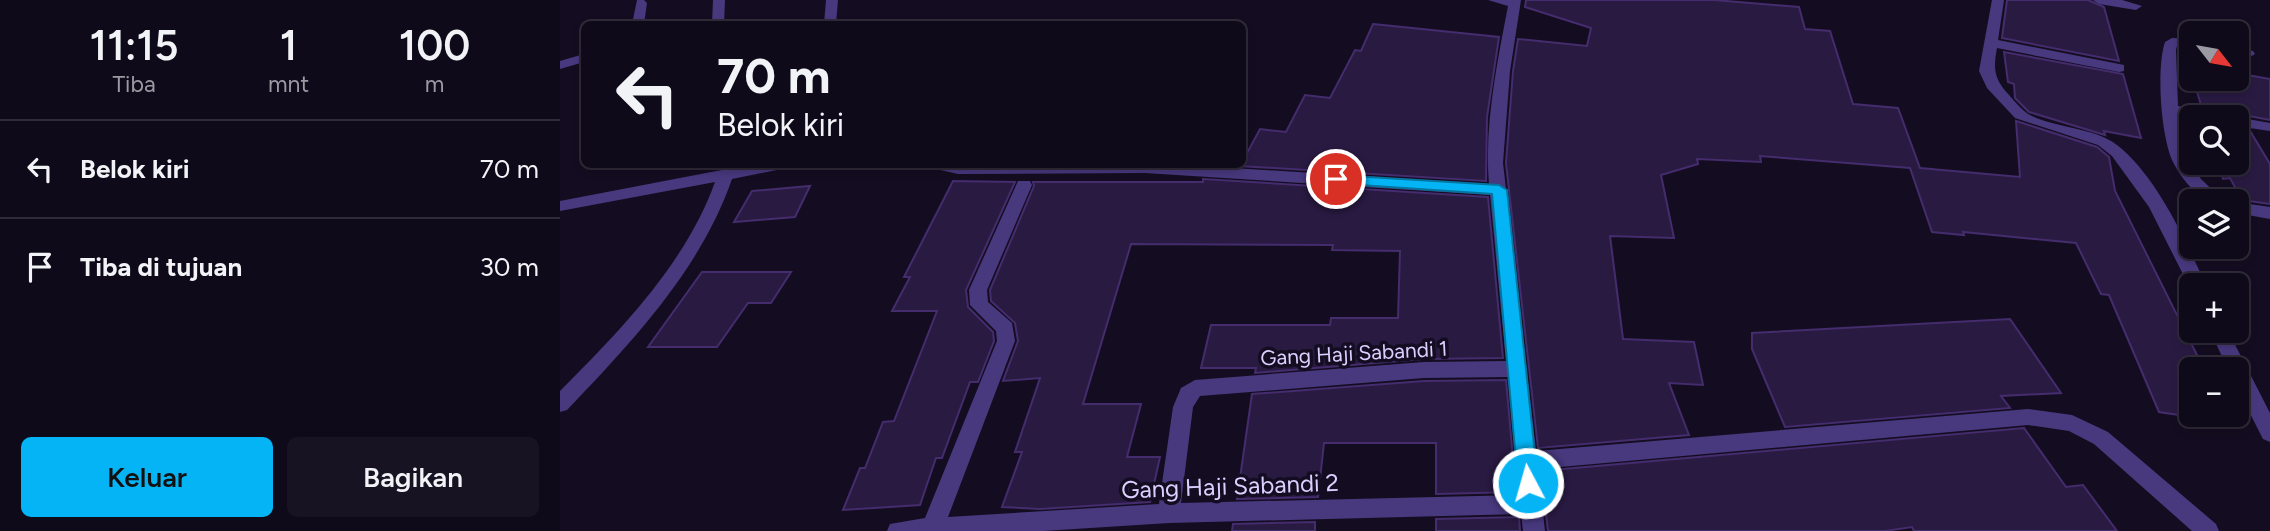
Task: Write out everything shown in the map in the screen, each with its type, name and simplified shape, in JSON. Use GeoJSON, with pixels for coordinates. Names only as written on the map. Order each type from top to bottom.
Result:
{"type":"FeatureCollection","features":[{"type":"Feature","properties":{"kind":"street"},"geometry":{"type":"LineString","coordinates":[[718,21],[719,0]]}},
{"type":"Feature","properties":{"kind":"street"},"geometry":{"type":"LineString","coordinates":[[831,21],[834,8],[832,0]]}},
{"type":"Feature","properties":{"kind":"street"},"geometry":{"type":"LineString","coordinates":[[1493,0],[1515,2],[1497,126],[1495,163],[1534,531]]}},
{"type":"Feature","properties":{"kind":"street"},"geometry":{"type":"LineString","coordinates":[[1998,0],[1986,71],[1994,88],[2020,115],[2103,142],[2112,148],[2153,199],[2191,273]]}},
{"type":"Feature","properties":{"kind":"street"},"geometry":{"type":"LineString","coordinates":[[2099,0],[2136,6]]}},
{"type":"Feature","properties":{"kind":"street"},"geometry":{"type":"LineString","coordinates":[[638,21],[641,3]]}},
{"type":"Feature","properties":{"kind":"street"},"geometry":{"type":"LineString","coordinates":[[1989,42],[2119,68]]}},
{"type":"Feature","properties":{"kind":"street"},"geometry":{"type":"LineString","coordinates":[[2179,42],[2172,42],[2167,47],[2166,70],[2179,159],[2203,189]]}},
{"type":"Feature","properties":{"kind":"street"},"geometry":{"type":"LineString","coordinates":[[560,65],[581,59]]}},
{"type":"Feature","properties":{"kind":"street"},"geometry":{"type":"LineString","coordinates":[[2173,110],[2179,111]]}},
{"type":"Feature","properties":{"kind":"street"},"geometry":{"type":"LineString","coordinates":[[2249,123],[2270,127]]}},
{"type":"Feature","properties":{"kind":"street"},"geometry":{"type":"LineString","coordinates":[[560,206],[761,168]]}},
{"type":"Feature","properties":{"kind":"street"},"geometry":{"type":"LineString","coordinates":[[953,168],[1144,168],[1499,190]]}},
{"type":"Feature","properties":{"kind":"street"},"geometry":{"type":"LineString","coordinates":[[560,404],[590,374],[665,285],[707,223],[725,175]]}},
{"type":"Feature","properties":{"kind":"street"},"geometry":{"type":"LineString","coordinates":[[932,527],[1006,341],[1005,328],[979,304],[978,290],[1024,185]]}},
{"type":"Feature","properties":{"kind":"street"},"geometry":{"type":"LineString","coordinates":[[2249,209],[2270,213]]}},
{"type":"Feature","properties":{"kind":"street"},"geometry":{"type":"LineString","coordinates":[[2225,343],[2270,433]]}},
{"type":"Feature","properties":{"kind":"street","name":"Gang Haji Sabandi 1"},"geometry":{"type":"LineString","coordinates":[[1169,513],[1183,407],[1188,394],[1195,388],[1424,370],[1516,369]]}},
{"type":"Feature","properties":{"kind":"street"},"geometry":{"type":"LineString","coordinates":[[1525,461],[2028,418],[2073,423],[2101,438],[2208,531]]}},
{"type":"Feature","properties":{"kind":"street","name":"Gang Haji Sabandi 2"},"geometry":{"type":"LineString","coordinates":[[898,531],[1169,513],[1530,504]]}},
{"type":"Feature","properties":{"kind":"building"},"geometry":{"type":"Polygon","coordinates":[[[1526,0],[1714,0],[1799,7],[1805,29],[1830,31],[1853,104],[1898,108],[1920,168],[2020,177],[2016,121],[2097,147],[2109,157],[2115,191],[2179,319],[2179,343],[2191,343],[2198,357],[2179,357],[2179,415],[2159,412],[2109,295],[2101,294],[2076,243],[1963,232],[1964,235],[1932,232],[1910,168],[1760,156],[1761,162],[1697,159],[1698,164],[1661,175],[1674,238],[1610,236],[1623,339],[1694,342],[1703,385],[1669,383],[1689,435],[1538,448],[1506,163],[1513,71],[1518,39],[1587,46],[1591,28],[1525,7],[1526,0]]]}},
{"type":"Feature","properties":{"kind":"building"},"geometry":{"type":"Polygon","coordinates":[[[2007,0],[2088,0],[2104,7],[2119,61],[2002,38],[2007,0]]]}},
{"type":"Feature","properties":{"kind":"building"},"geometry":{"type":"Polygon","coordinates":[[[1373,24],[1499,37],[1487,117],[1486,181],[1246,166],[1246,155],[1260,129],[1286,132],[1305,95],[1330,98],[1355,50],[1361,51],[1373,24]]]}},
{"type":"Feature","properties":{"kind":"building"},"geometry":{"type":"Polygon","coordinates":[[[2004,52],[2123,74],[2141,138],[2104,131],[2105,135],[2029,112],[2015,98],[2014,84],[2008,82],[2004,52]]]}},
{"type":"Feature","properties":{"kind":"building"},"geometry":{"type":"Polygon","coordinates":[[[2249,75],[2270,79],[2270,120],[2249,116],[2249,105],[2201,105],[2197,91],[2249,91],[2249,75]]]}},
{"type":"Feature","properties":{"kind":"building"},"geometry":{"type":"Polygon","coordinates":[[[2250,131],[2270,164],[2270,204],[2249,201],[2249,189],[2236,189],[2230,178],[2223,179],[2222,175],[2249,175],[2250,131]]]}},
{"type":"Feature","properties":{"kind":"building"},"geometry":{"type":"Polygon","coordinates":[[[1203,179],[1488,197],[1503,358],[1424,359],[1255,373],[1256,368],[1201,368],[1211,325],[1330,325],[1331,318],[1398,318],[1400,251],[1332,250],[1333,245],[1131,244],[1083,404],[1141,404],[1127,457],[1160,457],[1150,502],[1040,509],[1002,507],[1022,452],[1015,452],[1040,378],[1003,381],[1018,341],[1015,323],[991,301],[990,290],[1034,186],[1033,182],[1203,182],[1203,179]]]}},
{"type":"Feature","properties":{"kind":"building"},"geometry":{"type":"Polygon","coordinates":[[[953,181],[1015,182],[966,290],[968,307],[993,332],[994,341],[978,382],[970,382],[942,458],[936,458],[920,505],[843,510],[860,468],[865,468],[883,422],[894,421],[937,311],[892,311],[910,277],[904,277],[953,181]]]}},
{"type":"Feature","properties":{"kind":"building"},"geometry":{"type":"Polygon","coordinates":[[[810,186],[795,217],[734,222],[752,191],[810,186]]]}},
{"type":"Feature","properties":{"kind":"building"},"geometry":{"type":"Polygon","coordinates":[[[702,272],[791,272],[771,303],[748,303],[717,347],[648,347],[702,272]]]}},
{"type":"Feature","properties":{"kind":"building"},"geometry":{"type":"Polygon","coordinates":[[[2010,319],[2061,393],[2001,396],[2010,408],[1785,427],[1752,349],[1752,333],[2010,319]]]}},
{"type":"Feature","properties":{"kind":"building"},"geometry":{"type":"Polygon","coordinates":[[[1506,380],[1516,492],[1436,494],[1436,443],[1324,443],[1318,497],[1237,499],[1252,394],[1424,381],[1506,380]]]}},
{"type":"Feature","properties":{"kind":"building"},"geometry":{"type":"Polygon","coordinates":[[[2024,428],[2066,487],[2083,485],[2117,531],[1914,531],[1912,527],[1885,531],[1548,531],[1541,471],[2024,428]]]}},
{"type":"Feature","properties":{"kind":"building"},"geometry":{"type":"Polygon","coordinates":[[[1519,517],[1520,531],[1436,531],[1436,519],[1519,517]]]}},
{"type":"Feature","properties":{"kind":"building"},"geometry":{"type":"Polygon","coordinates":[[[1315,522],[1315,531],[1232,531],[1233,524],[1315,522]]]}},
{"type":"Feature","properties":{"kind":"route"},"geometry":{"type":"LineString","coordinates":[[1336,179],[1499,190],[1528,483]]}}]}
